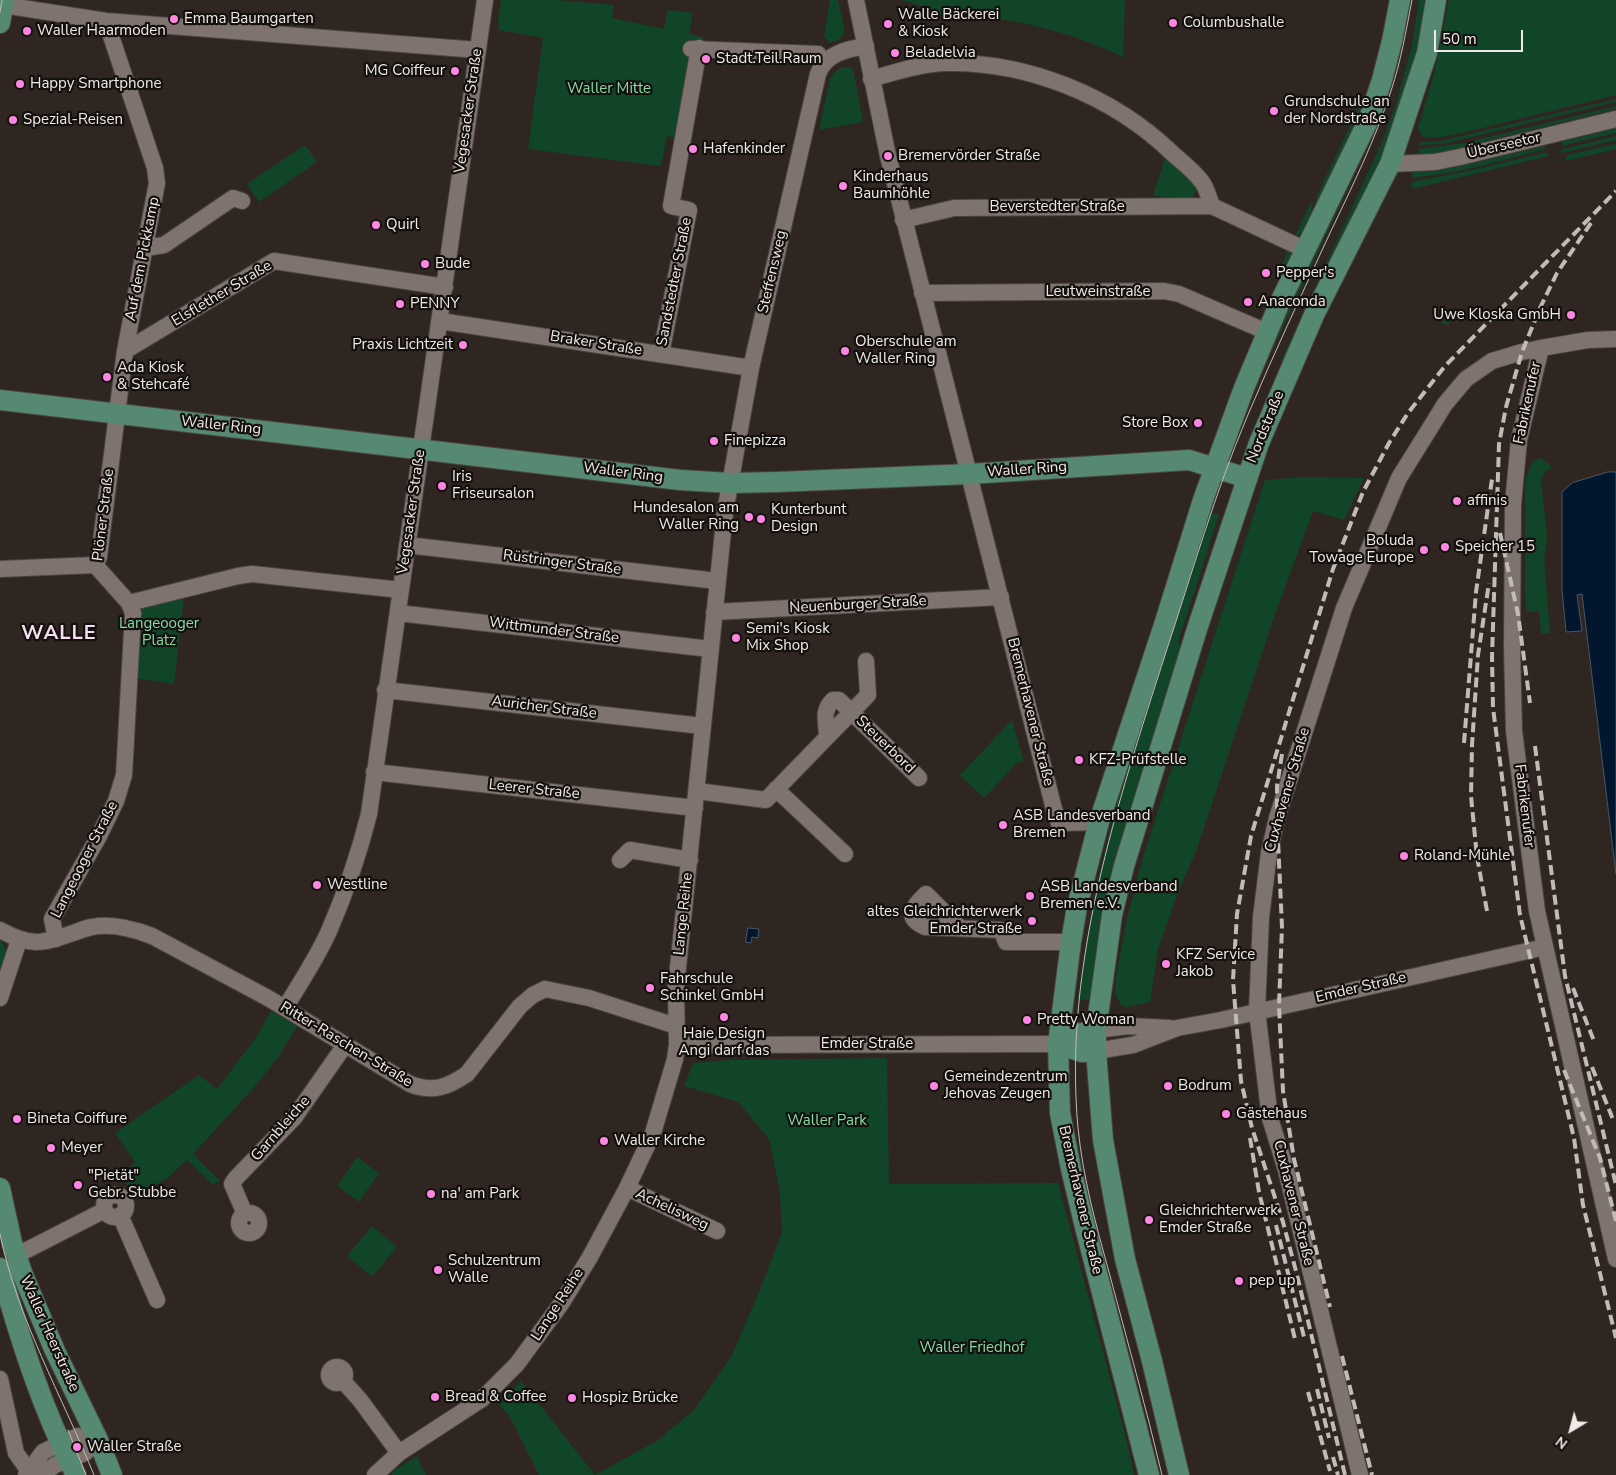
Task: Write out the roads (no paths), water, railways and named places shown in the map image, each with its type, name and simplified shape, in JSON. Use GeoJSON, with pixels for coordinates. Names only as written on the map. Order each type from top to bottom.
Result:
{"type":"FeatureCollection","features":[{"type":"Feature","properties":{"kind":"main road"},"geometry":{"type":"LineString","coordinates":[[1099,822],[1214,468],[1267,332],[1369,119],[1390,49],[1400,0]]}},
{"type":"Feature","properties":{"kind":"main road","name":"Nordstraße"},"geometry":{"type":"LineString","coordinates":[[1124,866],[1196,628],[1247,478],[1272,409],[1314,315],[1390,164],[1427,53],[1436,0]]}},
{"type":"Feature","properties":{"kind":"main road","name":"Waller Ring"},"geometry":{"type":"LineString","coordinates":[[0,400],[680,480],[730,483],[969,474],[1189,460],[1247,478]]}},
{"type":"Feature","properties":{"kind":"main road","name":"Bremerhavener Straße"},"geometry":{"type":"LineString","coordinates":[[1099,822],[1077,907],[1071,942],[1058,1044],[1060,1113],[1071,1170],[1149,1475]]}},
{"type":"Feature","properties":{"kind":"main road","name":"Bremerhavener Straße"},"geometry":{"type":"LineString","coordinates":[[1124,866],[1112,915],[1096,1030],[1103,1140],[1113,1201],[1128,1272],[1152,1361],[1179,1475]]}},
{"type":"Feature","properties":{"kind":"main road","name":"Emder Straße"},"geometry":{"type":"LineString","coordinates":[[1058,1044],[1077,1034],[1096,1030]]}},
{"type":"Feature","properties":{"kind":"main road","name":"Emder Straße"},"geometry":{"type":"LineString","coordinates":[[1058,1044],[1082,1052],[1096,1051]]}},
{"type":"Feature","properties":{"kind":"main road","name":"Waller Heerstraße"},"geometry":{"type":"LineString","coordinates":[[0,1188],[15,1254],[55,1350],[98,1440],[112,1475]]}},
{"type":"Feature","properties":{"kind":"main road","name":"Waller Heerstraße"},"geometry":{"type":"LineString","coordinates":[[0,1268],[26,1358],[68,1460]]}},
{"type":"Feature","properties":{"kind":"street","name":"Vegesacker Straße"},"geometry":{"type":"LineString","coordinates":[[285,1008],[328,932],[364,834],[368,814],[486,0]]}},
{"type":"Feature","properties":{"kind":"street","name":"Bremerhavener Straße"},"geometry":{"type":"LineString","coordinates":[[856,0],[871,79],[903,220],[1001,597],[1024,696],[1059,823],[1099,822]]}},
{"type":"Feature","properties":{"kind":"street"},"geometry":{"type":"LineString","coordinates":[[2,9],[106,21],[478,50]]}},
{"type":"Feature","properties":{"kind":"street","name":"Auf dem Pickkamp"},"geometry":{"type":"LineString","coordinates":[[106,21],[155,168],[157,183],[156,197],[125,351],[116,414]]}},
{"type":"Feature","properties":{"kind":"street"},"geometry":{"type":"LineString","coordinates":[[821,58],[848,49],[866,46]]}},
{"type":"Feature","properties":{"kind":"street","name":"Sandstedter Straße"},"geometry":{"type":"LineString","coordinates":[[661,354],[689,210],[670,206],[695,48],[821,58]]}},
{"type":"Feature","properties":{"kind":"street","name":"Steffensweg"},"geometry":{"type":"LineString","coordinates":[[730,483],[751,368],[821,58]]}},
{"type":"Feature","properties":{"kind":"street"},"geometry":{"type":"LineString","coordinates":[[871,79],[928,64],[947,63],[1003,68],[1051,80],[1089,95],[1124,115],[1153,135],[1203,183],[1212,206],[1306,250]]}},
{"type":"Feature","properties":{"kind":"street","name":"Überseetor"},"geometry":{"type":"LineString","coordinates":[[1390,164],[1435,162],[1616,119]]}},
{"type":"Feature","properties":{"kind":"street"},"geometry":{"type":"LineString","coordinates":[[145,248],[164,246],[233,198],[242,201]]}},
{"type":"Feature","properties":{"kind":"street","name":"Beverstedter Straße"},"geometry":{"type":"LineString","coordinates":[[903,220],[954,208],[1212,206]]}},
{"type":"Feature","properties":{"kind":"street","name":"Elsflether Straße"},"geometry":{"type":"LineString","coordinates":[[125,351],[274,261],[445,287]]}},
{"type":"Feature","properties":{"kind":"street","name":"Leutweinstraße"},"geometry":{"type":"LineString","coordinates":[[922,293],[1164,292],[1179,294],[1267,332]]}},
{"type":"Feature","properties":{"kind":"street","name":"Braker Straße"},"geometry":{"type":"LineString","coordinates":[[440,321],[751,368]]}},
{"type":"Feature","properties":{"kind":"street","name":"Cuxhavener Straße"},"geometry":{"type":"LineString","coordinates":[[1360,1475],[1286,1170],[1270,1118],[1257,1011],[1263,900],[1269,853],[1277,818],[1344,608],[1399,478],[1445,404],[1466,379],[1492,361],[1541,348],[1588,340],[1616,339]]}},
{"type":"Feature","properties":{"kind":"street","name":"Fabrikenufer"},"geometry":{"type":"LineString","coordinates":[[1541,348],[1519,440],[1513,504],[1512,647],[1514,731],[1537,911],[1616,1259]]}},
{"type":"Feature","properties":{"kind":"street","name":"Plöner Straße"},"geometry":{"type":"LineString","coordinates":[[116,414],[99,557],[95,565],[129,603]]}},
{"type":"Feature","properties":{"kind":"street","name":"Lange Reihe"},"geometry":{"type":"LineString","coordinates":[[375,1475],[399,1453],[482,1399],[517,1364],[560,1304],[590,1256],[627,1188],[653,1133],[675,1059],[677,1045],[676,987],[710,649],[730,483]]}},
{"type":"Feature","properties":{"kind":"street","name":"Rüstringer Straße"},"geometry":{"type":"LineString","coordinates":[[407,545],[718,581]]}},
{"type":"Feature","properties":{"kind":"street"},"geometry":{"type":"LineString","coordinates":[[0,569],[95,565]]}},
{"type":"Feature","properties":{"kind":"street"},"geometry":{"type":"LineString","coordinates":[[129,603],[252,574],[401,590]]}},
{"type":"Feature","properties":{"kind":"street","name":"Neuenburger Straße"},"geometry":{"type":"LineString","coordinates":[[714,612],[1001,597]]}},
{"type":"Feature","properties":{"kind":"street","name":"Langeooger Straße"},"geometry":{"type":"LineString","coordinates":[[56,939],[52,919],[99,836],[116,801],[124,774],[133,613],[129,603]]}},
{"type":"Feature","properties":{"kind":"street","name":"Wittmunder Straße"},"geometry":{"type":"LineString","coordinates":[[398,612],[710,649]]}},
{"type":"Feature","properties":{"kind":"street","name":"Steuerbord"},"geometry":{"type":"LineString","coordinates":[[697,791],[766,800],[868,695],[866,661]]}},
{"type":"Feature","properties":{"kind":"street","name":"Auricher Straße"},"geometry":{"type":"LineString","coordinates":[[385,690],[702,726]]}},
{"type":"Feature","properties":{"kind":"street","name":"Steuerbord"},"geometry":{"type":"LineString","coordinates":[[851,712],[919,778]]}},
{"type":"Feature","properties":{"kind":"street","name":"Leerer Straße"},"geometry":{"type":"LineString","coordinates":[[374,772],[695,808]]}},
{"type":"Feature","properties":{"kind":"street"},"geometry":{"type":"LineString","coordinates":[[776,789],[845,854]]}},
{"type":"Feature","properties":{"kind":"street"},"geometry":{"type":"LineString","coordinates":[[620,860],[630,850],[690,860]]}},
{"type":"Feature","properties":{"kind":"street","name":"Ritter-Raschen-Straße"},"geometry":{"type":"LineString","coordinates":[[19,940],[37,942],[56,939],[92,927],[119,927],[138,930],[164,941],[285,1008],[410,1084],[422,1089],[440,1088],[466,1074],[520,1006],[532,995],[545,989],[589,998],[676,1026]]}},
{"type":"Feature","properties":{"kind":"street"},"geometry":{"type":"LineString","coordinates":[[960,928],[1001,930],[1006,942],[1071,942]]}},
{"type":"Feature","properties":{"kind":"street"},"geometry":{"type":"LineString","coordinates":[[0,930],[19,940],[0,998]]}},
{"type":"Feature","properties":{"kind":"street","name":"Emder Straße"},"geometry":{"type":"LineString","coordinates":[[1096,1051],[1133,1045],[1177,1028],[1545,947]]}},
{"type":"Feature","properties":{"kind":"street","name":"Emder Straße"},"geometry":{"type":"LineString","coordinates":[[1096,1030],[1128,1026],[1177,1028]]}},
{"type":"Feature","properties":{"kind":"street","name":"Emder Straße"},"geometry":{"type":"LineString","coordinates":[[677,1045],[1058,1044]]}},
{"type":"Feature","properties":{"kind":"street","name":"Garnbleiche"},"geometry":{"type":"LineString","coordinates":[[245,1214],[232,1184],[294,1118],[345,1045]]}},
{"type":"Feature","properties":{"kind":"street","name":"Achelisweg"},"geometry":{"type":"LineString","coordinates":[[627,1188],[717,1231]]}},
{"type":"Feature","properties":{"kind":"street"},"geometry":{"type":"LineString","coordinates":[[15,1254],[113,1212],[157,1300]]}},
{"type":"Feature","properties":{"kind":"street"},"geometry":{"type":"LineString","coordinates":[[0,1379],[16,1453],[32,1473],[43,1452],[68,1460],[78,1436],[98,1440]]}},
{"type":"Feature","properties":{"kind":"street"},"geometry":{"type":"LineString","coordinates":[[343,1381],[360,1400],[399,1453]]}},
{"type":"Feature","properties":{"kind":"water"},"geometry":{"type":"Polygon","coordinates":[[[1608,472],[1616,472],[1616,874],[1582,594],[1577,595],[1582,631],[1566,632],[1562,589],[1562,492],[1572,483],[1608,472]]]}},
{"type":"Feature","properties":{"kind":"water"},"geometry":{"type":"Polygon","coordinates":[[[748,928],[759,929],[758,938],[752,937],[751,943],[746,942],[748,928]]]}},
{"type":"Feature","properties":{"kind":"tram line"},"geometry":{"type":"LineString","coordinates":[[0,12],[2,0]]}},
{"type":"Feature","properties":{"kind":"tram line"},"geometry":{"type":"LineString","coordinates":[[1162,1475],[1095,1219],[1080,1147],[1075,1067],[1079,1006],[1086,946],[1098,886],[1129,768],[1214,504],[1235,446],[1257,394],[1378,127],[1398,68],[1412,0]]}},
{"type":"Feature","properties":{"kind":"tram line"},"geometry":{"type":"LineString","coordinates":[[0,1234],[17,1296],[41,1356],[94,1475]]}},
{"type":"Feature","properties":{"kind":"tram line"},"geometry":{"type":"LineString","coordinates":[[68,1430],[86,1475]]}},
{"type":"Feature","properties":{"kind":"railway"},"geometry":{"type":"LineString","coordinates":[[1345,1475],[1297,1275],[1283,1222],[1252,1128],[1241,1081],[1233,980],[1237,914],[1251,836],[1333,569],[1363,492],[1389,443],[1408,413],[1445,366],[1616,191]]}},
{"type":"Feature","properties":{"kind":"railway"},"geometry":{"type":"LineString","coordinates":[[1591,223],[1557,273],[1540,308],[1522,352],[1506,407],[1499,444],[1492,657],[1493,708],[1520,915],[1574,1138],[1583,1205],[1616,1338]]}},
{"type":"Feature","properties":{"kind":"railway"},"geometry":{"type":"LineString","coordinates":[[1464,743],[1476,592],[1492,479]]}},
{"type":"Feature","properties":{"kind":"railway"},"geometry":{"type":"LineString","coordinates":[[1500,533],[1518,614],[1530,703]]}},
{"type":"Feature","properties":{"kind":"railway"},"geometry":{"type":"LineString","coordinates":[[1487,911],[1477,857],[1471,796],[1472,745],[1478,655],[1489,583]]}},
{"type":"Feature","properties":{"kind":"railway"},"geometry":{"type":"LineString","coordinates":[[1535,746],[1565,976],[1616,1185]]}},
{"type":"Feature","properties":{"kind":"railway"},"geometry":{"type":"LineString","coordinates":[[1282,754],[1277,786],[1277,818],[1282,927],[1279,1006],[1283,1091],[1294,1159],[1330,1307]]}},
{"type":"Feature","properties":{"kind":"railway"},"geometry":{"type":"LineString","coordinates":[[1573,988],[1594,1041]]}},
{"type":"Feature","properties":{"kind":"railway"},"geometry":{"type":"LineString","coordinates":[[1592,1067],[1614,1122]]}},
{"type":"Feature","properties":{"kind":"railway"},"geometry":{"type":"LineString","coordinates":[[1564,1070],[1600,1158],[1616,1221]]}},
{"type":"Feature","properties":{"kind":"railway"},"geometry":{"type":"LineString","coordinates":[[1250,1138],[1259,1192],[1295,1339]]}},
{"type":"Feature","properties":{"kind":"railway"},"geometry":{"type":"LineString","coordinates":[[1276,1225],[1304,1337]]}},
{"type":"Feature","properties":{"kind":"railway"},"geometry":{"type":"LineString","coordinates":[[1342,1356],[1372,1475]]}},
{"type":"Feature","properties":{"kind":"railway"},"geometry":{"type":"LineString","coordinates":[[1317,1389],[1329,1438]]}},
{"type":"Feature","properties":{"kind":"railway"},"geometry":{"type":"LineString","coordinates":[[1308,1392],[1330,1471]]}},
{"type":"Feature","properties":{"kind":"railway"},"geometry":{"type":"LineString","coordinates":[[1333,1457],[1338,1475]]}},
{"type":"Feature","properties":{"kind":"place","name":"Emma Baumgarten"},"geometry":{"type":"Point","coordinates":[174,19]}},
{"type":"Feature","properties":{"kind":"place","name":"Columbushalle"},"geometry":{"type":"Point","coordinates":[1173,23]}},
{"type":"Feature","properties":{"kind":"place","name":"Walle Bäckerei & Kiosk"},"geometry":{"type":"Point","coordinates":[888,24]}},
{"type":"Feature","properties":{"kind":"place","name":"Waller Haarmoden"},"geometry":{"type":"Point","coordinates":[27,31]}},
{"type":"Feature","properties":{"kind":"place","name":"Beladelvia"},"geometry":{"type":"Point","coordinates":[895,53]}},
{"type":"Feature","properties":{"kind":"place","name":"Stadt.Teil.Raum"},"geometry":{"type":"Point","coordinates":[706,59]}},
{"type":"Feature","properties":{"kind":"place","name":"MG Coiffeur"},"geometry":{"type":"Point","coordinates":[455,71]}},
{"type":"Feature","properties":{"kind":"place","name":"Happy Smartphone"},"geometry":{"type":"Point","coordinates":[20,84]}},
{"type":"Feature","properties":{"kind":"place","name":"Grundschule an der Nordstraße"},"geometry":{"type":"Point","coordinates":[1274,111]}},
{"type":"Feature","properties":{"kind":"place","name":"Spezial-Reisen"},"geometry":{"type":"Point","coordinates":[13,120]}},
{"type":"Feature","properties":{"kind":"place","name":"Hafenkinder"},"geometry":{"type":"Point","coordinates":[693,149]}},
{"type":"Feature","properties":{"kind":"place","name":"Bremervörder Straße"},"geometry":{"type":"Point","coordinates":[888,156]}},
{"type":"Feature","properties":{"kind":"place","name":"Kinderhaus Baumhöhle"},"geometry":{"type":"Point","coordinates":[843,186]}},
{"type":"Feature","properties":{"kind":"place","name":"Quirl"},"geometry":{"type":"Point","coordinates":[376,225]}},
{"type":"Feature","properties":{"kind":"place","name":"Bude"},"geometry":{"type":"Point","coordinates":[425,264]}},
{"type":"Feature","properties":{"kind":"place","name":"Pepper's"},"geometry":{"type":"Point","coordinates":[1266,273]}},
{"type":"Feature","properties":{"kind":"place","name":"Anaconda"},"geometry":{"type":"Point","coordinates":[1248,302]}},
{"type":"Feature","properties":{"kind":"place","name":"PENNY"},"geometry":{"type":"Point","coordinates":[400,304]}},
{"type":"Feature","properties":{"kind":"place","name":"Uwe Kloska GmbH"},"geometry":{"type":"Point","coordinates":[1571,315]}},
{"type":"Feature","properties":{"kind":"place","name":"Praxis Lichtzeit"},"geometry":{"type":"Point","coordinates":[463,345]}},
{"type":"Feature","properties":{"kind":"place","name":"Oberschule am Waller Ring"},"geometry":{"type":"Point","coordinates":[845,351]}},
{"type":"Feature","properties":{"kind":"place","name":"Ada Kiosk & Stehcafé"},"geometry":{"type":"Point","coordinates":[107,377]}},
{"type":"Feature","properties":{"kind":"place","name":"Store Box"},"geometry":{"type":"Point","coordinates":[1198,423]}},
{"type":"Feature","properties":{"kind":"place","name":"Finepizza"},"geometry":{"type":"Point","coordinates":[714,441]}},
{"type":"Feature","properties":{"kind":"place","name":"Iris Friseursalon"},"geometry":{"type":"Point","coordinates":[442,486]}},
{"type":"Feature","properties":{"kind":"place","name":"affinis"},"geometry":{"type":"Point","coordinates":[1457,501]}},
{"type":"Feature","properties":{"kind":"place","name":"Hundesalon am Waller Ring"},"geometry":{"type":"Point","coordinates":[749,517]}},
{"type":"Feature","properties":{"kind":"place","name":"Kunterbunt Design"},"geometry":{"type":"Point","coordinates":[761,519]}},
{"type":"Feature","properties":{"kind":"place","name":"Speicher 15"},"geometry":{"type":"Point","coordinates":[1445,547]}},
{"type":"Feature","properties":{"kind":"place","name":"Boluda Towage Europe"},"geometry":{"type":"Point","coordinates":[1424,550]}},
{"type":"Feature","properties":{"kind":"place","name":"Semi's Kiosk Mix Shop"},"geometry":{"type":"Point","coordinates":[736,638]}},
{"type":"Feature","properties":{"kind":"place","name":"KFZ-Prüfstelle"},"geometry":{"type":"Point","coordinates":[1079,760]}},
{"type":"Feature","properties":{"kind":"place","name":"ASB Landesverband Bremen"},"geometry":{"type":"Point","coordinates":[1003,825]}},
{"type":"Feature","properties":{"kind":"place","name":"Roland-Mühle"},"geometry":{"type":"Point","coordinates":[1404,856]}},
{"type":"Feature","properties":{"kind":"place","name":"Westline"},"geometry":{"type":"Point","coordinates":[317,885]}},
{"type":"Feature","properties":{"kind":"place","name":"ASB Landesverband Bremen e.V."},"geometry":{"type":"Point","coordinates":[1030,896]}},
{"type":"Feature","properties":{"kind":"place","name":"altes Gleichrichterwerk Emder Straße"},"geometry":{"type":"Point","coordinates":[1032,921]}},
{"type":"Feature","properties":{"kind":"place","name":"KFZ Service Jakob"},"geometry":{"type":"Point","coordinates":[1166,964]}},
{"type":"Feature","properties":{"kind":"place","name":"Fahrschule Schinkel GmbH"},"geometry":{"type":"Point","coordinates":[650,988]}},
{"type":"Feature","properties":{"kind":"place","name":"Haie Design Angi darf das"},"geometry":{"type":"Point","coordinates":[724,1017]}},
{"type":"Feature","properties":{"kind":"place","name":"Pretty Woman"},"geometry":{"type":"Point","coordinates":[1027,1020]}},
{"type":"Feature","properties":{"kind":"place","name":"Gemeindezentrum Jehovas Zeugen"},"geometry":{"type":"Point","coordinates":[934,1086]}},
{"type":"Feature","properties":{"kind":"place","name":"Bodrum"},"geometry":{"type":"Point","coordinates":[1168,1086]}},
{"type":"Feature","properties":{"kind":"place","name":"Gästehaus"},"geometry":{"type":"Point","coordinates":[1226,1114]}},
{"type":"Feature","properties":{"kind":"place","name":"Bineta Coiffure"},"geometry":{"type":"Point","coordinates":[17,1119]}},
{"type":"Feature","properties":{"kind":"place","name":"Waller Kirche"},"geometry":{"type":"Point","coordinates":[604,1141]}},
{"type":"Feature","properties":{"kind":"place","name":"Meyer"},"geometry":{"type":"Point","coordinates":[51,1148]}},
{"type":"Feature","properties":{"kind":"place","name":"\"Pietät\" Gebr. Stubbe"},"geometry":{"type":"Point","coordinates":[78,1185]}},
{"type":"Feature","properties":{"kind":"place","name":"na' am Park"},"geometry":{"type":"Point","coordinates":[431,1194]}},
{"type":"Feature","properties":{"kind":"place","name":"Gleichrichterwerk Emder Straße"},"geometry":{"type":"Point","coordinates":[1149,1220]}},
{"type":"Feature","properties":{"kind":"place","name":"Schulzentrum Walle"},"geometry":{"type":"Point","coordinates":[438,1270]}},
{"type":"Feature","properties":{"kind":"place","name":"pep up"},"geometry":{"type":"Point","coordinates":[1239,1281]}},
{"type":"Feature","properties":{"kind":"place","name":"Bread & Coffee"},"geometry":{"type":"Point","coordinates":[435,1397]}},
{"type":"Feature","properties":{"kind":"place","name":"Hospiz Brücke"},"geometry":{"type":"Point","coordinates":[572,1398]}},
{"type":"Feature","properties":{"kind":"place","name":"Waller Straße"},"geometry":{"type":"Point","coordinates":[77,1447]}},
{"type":"Feature","properties":{"kind":"district","name":"WALLE"},"geometry":{"type":"Point","coordinates":[59,634]}},
{"type":"Feature","properties":{"kind":"park label","name":"Waller Mitte"},"geometry":{"type":"Point","coordinates":[609,89]}},
{"type":"Feature","properties":{"kind":"park label","name":"Langeooger Platz"},"geometry":{"type":"Point","coordinates":[159,632]}},
{"type":"Feature","properties":{"kind":"park label","name":"Waller Park"},"geometry":{"type":"Point","coordinates":[827,1121]}},
{"type":"Feature","properties":{"kind":"park label","name":"Waller Friedhof"},"geometry":{"type":"Point","coordinates":[972,1348]}}]}
